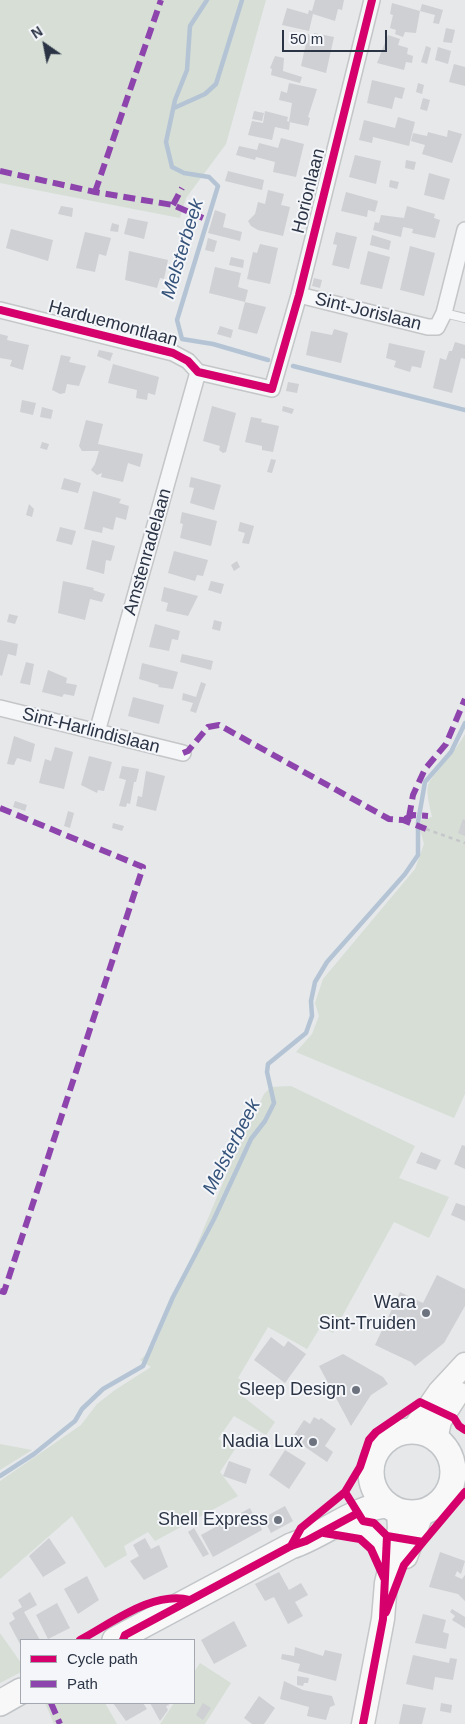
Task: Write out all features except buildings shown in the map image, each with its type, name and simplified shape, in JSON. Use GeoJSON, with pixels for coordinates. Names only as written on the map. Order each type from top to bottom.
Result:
{"type":"FeatureCollection","features":[{"type":"Feature","properties":{"kind":"main road"},"geometry":{"type":"LineString","coordinates":[[412,1431],[439,1392],[465,1364]]}},
{"type":"Feature","properties":{"kind":"main road"},"geometry":{"type":"LineString","coordinates":[[117,1639],[291,1546],[306,1541],[375,1505],[423,1511],[433,1507],[444,1496],[452,1483],[453,1454],[444,1412],[465,1384]]}},
{"type":"Feature","properties":{"kind":"main road"},"geometry":{"type":"LineString","coordinates":[[363,1724],[383,1619],[384,1597],[390,1561],[399,1529],[393,1507],[376,1490],[373,1482],[372,1463],[380,1447],[394,1435],[412,1431],[453,1454]]}},
{"type":"Feature","properties":{"kind":"main road"},"geometry":{"type":"LineString","coordinates":[[291,1546],[302,1534],[361,1495],[373,1482]]}},
{"type":"Feature","properties":{"kind":"main road"},"geometry":{"type":"LineString","coordinates":[[383,1619],[423,1511]]}},
{"type":"Feature","properties":{"kind":"main road"},"geometry":{"type":"LineString","coordinates":[[340,1524],[371,1535],[385,1550],[390,1561]]}},
{"type":"Feature","properties":{"kind":"main road"},"geometry":{"type":"LineString","coordinates":[[0,1703],[20,1692]]}},
{"type":"Feature","properties":{"kind":"street","name":"Horionlaan"},"geometry":{"type":"LineString","coordinates":[[272,389],[299,295],[372,0]]}},
{"type":"Feature","properties":{"kind":"street"},"geometry":{"type":"LineString","coordinates":[[441,320],[465,230]]}},
{"type":"Feature","properties":{"kind":"street","name":"Sint-Jorislaan"},"geometry":{"type":"LineString","coordinates":[[299,295],[428,328],[441,320]]}},
{"type":"Feature","properties":{"kind":"street","name":"Harduemontlaan"},"geometry":{"type":"LineString","coordinates":[[0,310],[173,352],[188,361],[198,372],[272,389]]}},
{"type":"Feature","properties":{"kind":"street","name":"Amstenradelaan"},"geometry":{"type":"LineString","coordinates":[[97,732],[198,372]]}},
{"type":"Feature","properties":{"kind":"street","name":"Sint-Harlindislaan"},"geometry":{"type":"LineString","coordinates":[[0,708],[183,753]]}},
{"type":"Feature","properties":{"kind":"lane"},"geometry":{"type":"LineString","coordinates":[[441,320],[465,318]]}},
{"type":"Feature","properties":{"kind":"path"},"geometry":{"type":"LineString","coordinates":[[426,829],[465,843]]}},
{"type":"Feature","properties":{"kind":"shaded area"},"geometry":{"type":"Polygon","coordinates":[[[0,0],[266,0],[226,144],[186,198],[180,218],[0,183],[0,0]]]}},
{"type":"Feature","properties":{"kind":"shaded area"},"geometry":{"type":"Polygon","coordinates":[[[465,734],[465,1094],[454,1118],[296,1052],[312,1034],[319,1016],[315,1003],[323,979],[415,869],[424,844],[420,829],[421,820],[432,817],[428,785],[465,734]]]}},
{"type":"Feature","properties":{"kind":"shaded area"},"geometry":{"type":"Polygon","coordinates":[[[291,1086],[415,1146],[399,1178],[449,1197],[429,1238],[394,1222],[333,1333],[321,1326],[307,1349],[268,1327],[238,1378],[248,1385],[241,1395],[275,1422],[266,1435],[234,1416],[218,1439],[235,1449],[220,1472],[238,1496],[155,1541],[148,1532],[124,1546],[127,1555],[105,1568],[72,1516],[0,1579],[0,1481],[81,1425],[97,1404],[151,1367],[140,1360],[154,1347],[238,1147],[264,1094],[271,1087],[291,1086]]]}},
{"type":"Feature","properties":{"kind":"shaded area"},"geometry":{"type":"Polygon","coordinates":[[[0,1444],[32,1450],[0,1470],[0,1444]]]}},
{"type":"Feature","properties":{"kind":"shaded area"},"geometry":{"type":"Polygon","coordinates":[[[0,1633],[20,1662],[20,1673],[0,1683],[0,1633]]]}},
{"type":"Feature","properties":{"kind":"shaded area"},"geometry":{"type":"Polygon","coordinates":[[[200,1663],[231,1683],[205,1724],[160,1724],[173,1704],[195,1704],[195,1670],[200,1663]]]}},
{"type":"Feature","properties":{"kind":"shaded area"},"geometry":{"type":"Polygon","coordinates":[[[45,1704],[106,1704],[117,1724],[54,1724],[45,1704]]]}},
{"type":"Feature","properties":{"kind":"waterway","name":"Melsterbeek"},"geometry":{"type":"LineString","coordinates":[[207,0],[190,26],[187,70],[175,100],[166,142],[172,167],[184,173],[209,177],[218,186],[177,320],[182,339],[213,344],[268,360]]}},
{"type":"Feature","properties":{"kind":"waterway"},"geometry":{"type":"LineString","coordinates":[[174,108],[205,94],[216,84],[242,0]]}},
{"type":"Feature","properties":{"kind":"waterway","name":"Melsterbeek"},"geometry":{"type":"LineString","coordinates":[[293,366],[465,410]]}},
{"type":"Feature","properties":{"kind":"waterway","name":"Melsterbeek"},"geometry":{"type":"LineString","coordinates":[[0,1476],[34,1454],[75,1421],[82,1409],[103,1389],[143,1366],[173,1297],[214,1219],[251,1139],[265,1121],[274,1103],[267,1072],[268,1064],[306,1033],[312,1016],[311,1001],[315,982],[327,962],[405,874],[418,855],[418,822],[425,782],[451,752],[465,723]]}},
{"type":"Feature","properties":{"kind":"marked path"},"geometry":{"type":"LineString","coordinates":[[95,192],[161,0]]}},
{"type":"Feature","properties":{"kind":"marked path"},"geometry":{"type":"LineString","coordinates":[[0,171],[95,192],[173,205],[203,218]]}},
{"type":"Feature","properties":{"kind":"marked path"},"geometry":{"type":"LineString","coordinates":[[173,205],[182,188]]}},
{"type":"Feature","properties":{"kind":"marked path"},"geometry":{"type":"LineString","coordinates":[[409,817],[413,795],[425,769],[446,744],[465,699]]}},
{"type":"Feature","properties":{"kind":"marked path"},"geometry":{"type":"LineString","coordinates":[[183,753],[188,751],[208,727],[219,725],[389,819],[403,820],[426,829]]}},
{"type":"Feature","properties":{"kind":"marked path"},"geometry":{"type":"LineString","coordinates":[[0,808],[143,867],[4,1292],[0,1291]]}},
{"type":"Feature","properties":{"kind":"marked path"},"geometry":{"type":"LineString","coordinates":[[405,819],[413,815],[428,816]]}},
{"type":"Feature","properties":{"kind":"marked path"},"geometry":{"type":"LineString","coordinates":[[51,1704],[60,1724]]}},
{"type":"Feature","properties":{"kind":"cycle path"},"geometry":{"type":"LineString","coordinates":[[0,310],[173,353],[188,361],[198,372],[272,389],[299,295],[372,0]]}},
{"type":"Feature","properties":{"kind":"cycle path"},"geometry":{"type":"LineString","coordinates":[[465,1430],[459,1426],[454,1418],[420,1402],[376,1432],[369,1440],[360,1467],[345,1492],[363,1521],[374,1523],[387,1536],[423,1542],[465,1492]]}},
{"type":"Feature","properties":{"kind":"cycle path"},"geometry":{"type":"LineString","coordinates":[[291,1546],[301,1528],[345,1492]]}},
{"type":"Feature","properties":{"kind":"cycle path"},"geometry":{"type":"LineString","coordinates":[[123,1639],[125,1635],[291,1546],[306,1541],[358,1513]]}},
{"type":"Feature","properties":{"kind":"cycle path"},"geometry":{"type":"LineString","coordinates":[[324,1533],[360,1539],[371,1549],[384,1578]]}},
{"type":"Feature","properties":{"kind":"cycle path"},"geometry":{"type":"LineString","coordinates":[[363,1724],[383,1619],[387,1536]]}},
{"type":"Feature","properties":{"kind":"cycle path"},"geometry":{"type":"LineString","coordinates":[[386,1612],[404,1565],[423,1542]]}},
{"type":"Feature","properties":{"kind":"cycle path"},"geometry":{"type":"LineString","coordinates":[[82,1639],[119,1617],[148,1604],[176,1598],[190,1600]]}},
{"type":"Feature","properties":{"kind":"place","name":"Wara Sint-Truiden"},"geometry":{"type":"Point","coordinates":[426,1313]}},
{"type":"Feature","properties":{"kind":"place","name":"Sleep Design"},"geometry":{"type":"Point","coordinates":[356,1390]}},
{"type":"Feature","properties":{"kind":"place","name":"Nadia Lux"},"geometry":{"type":"Point","coordinates":[313,1442]}},
{"type":"Feature","properties":{"kind":"place","name":"Shell Express"},"geometry":{"type":"Point","coordinates":[278,1520]}}]}
